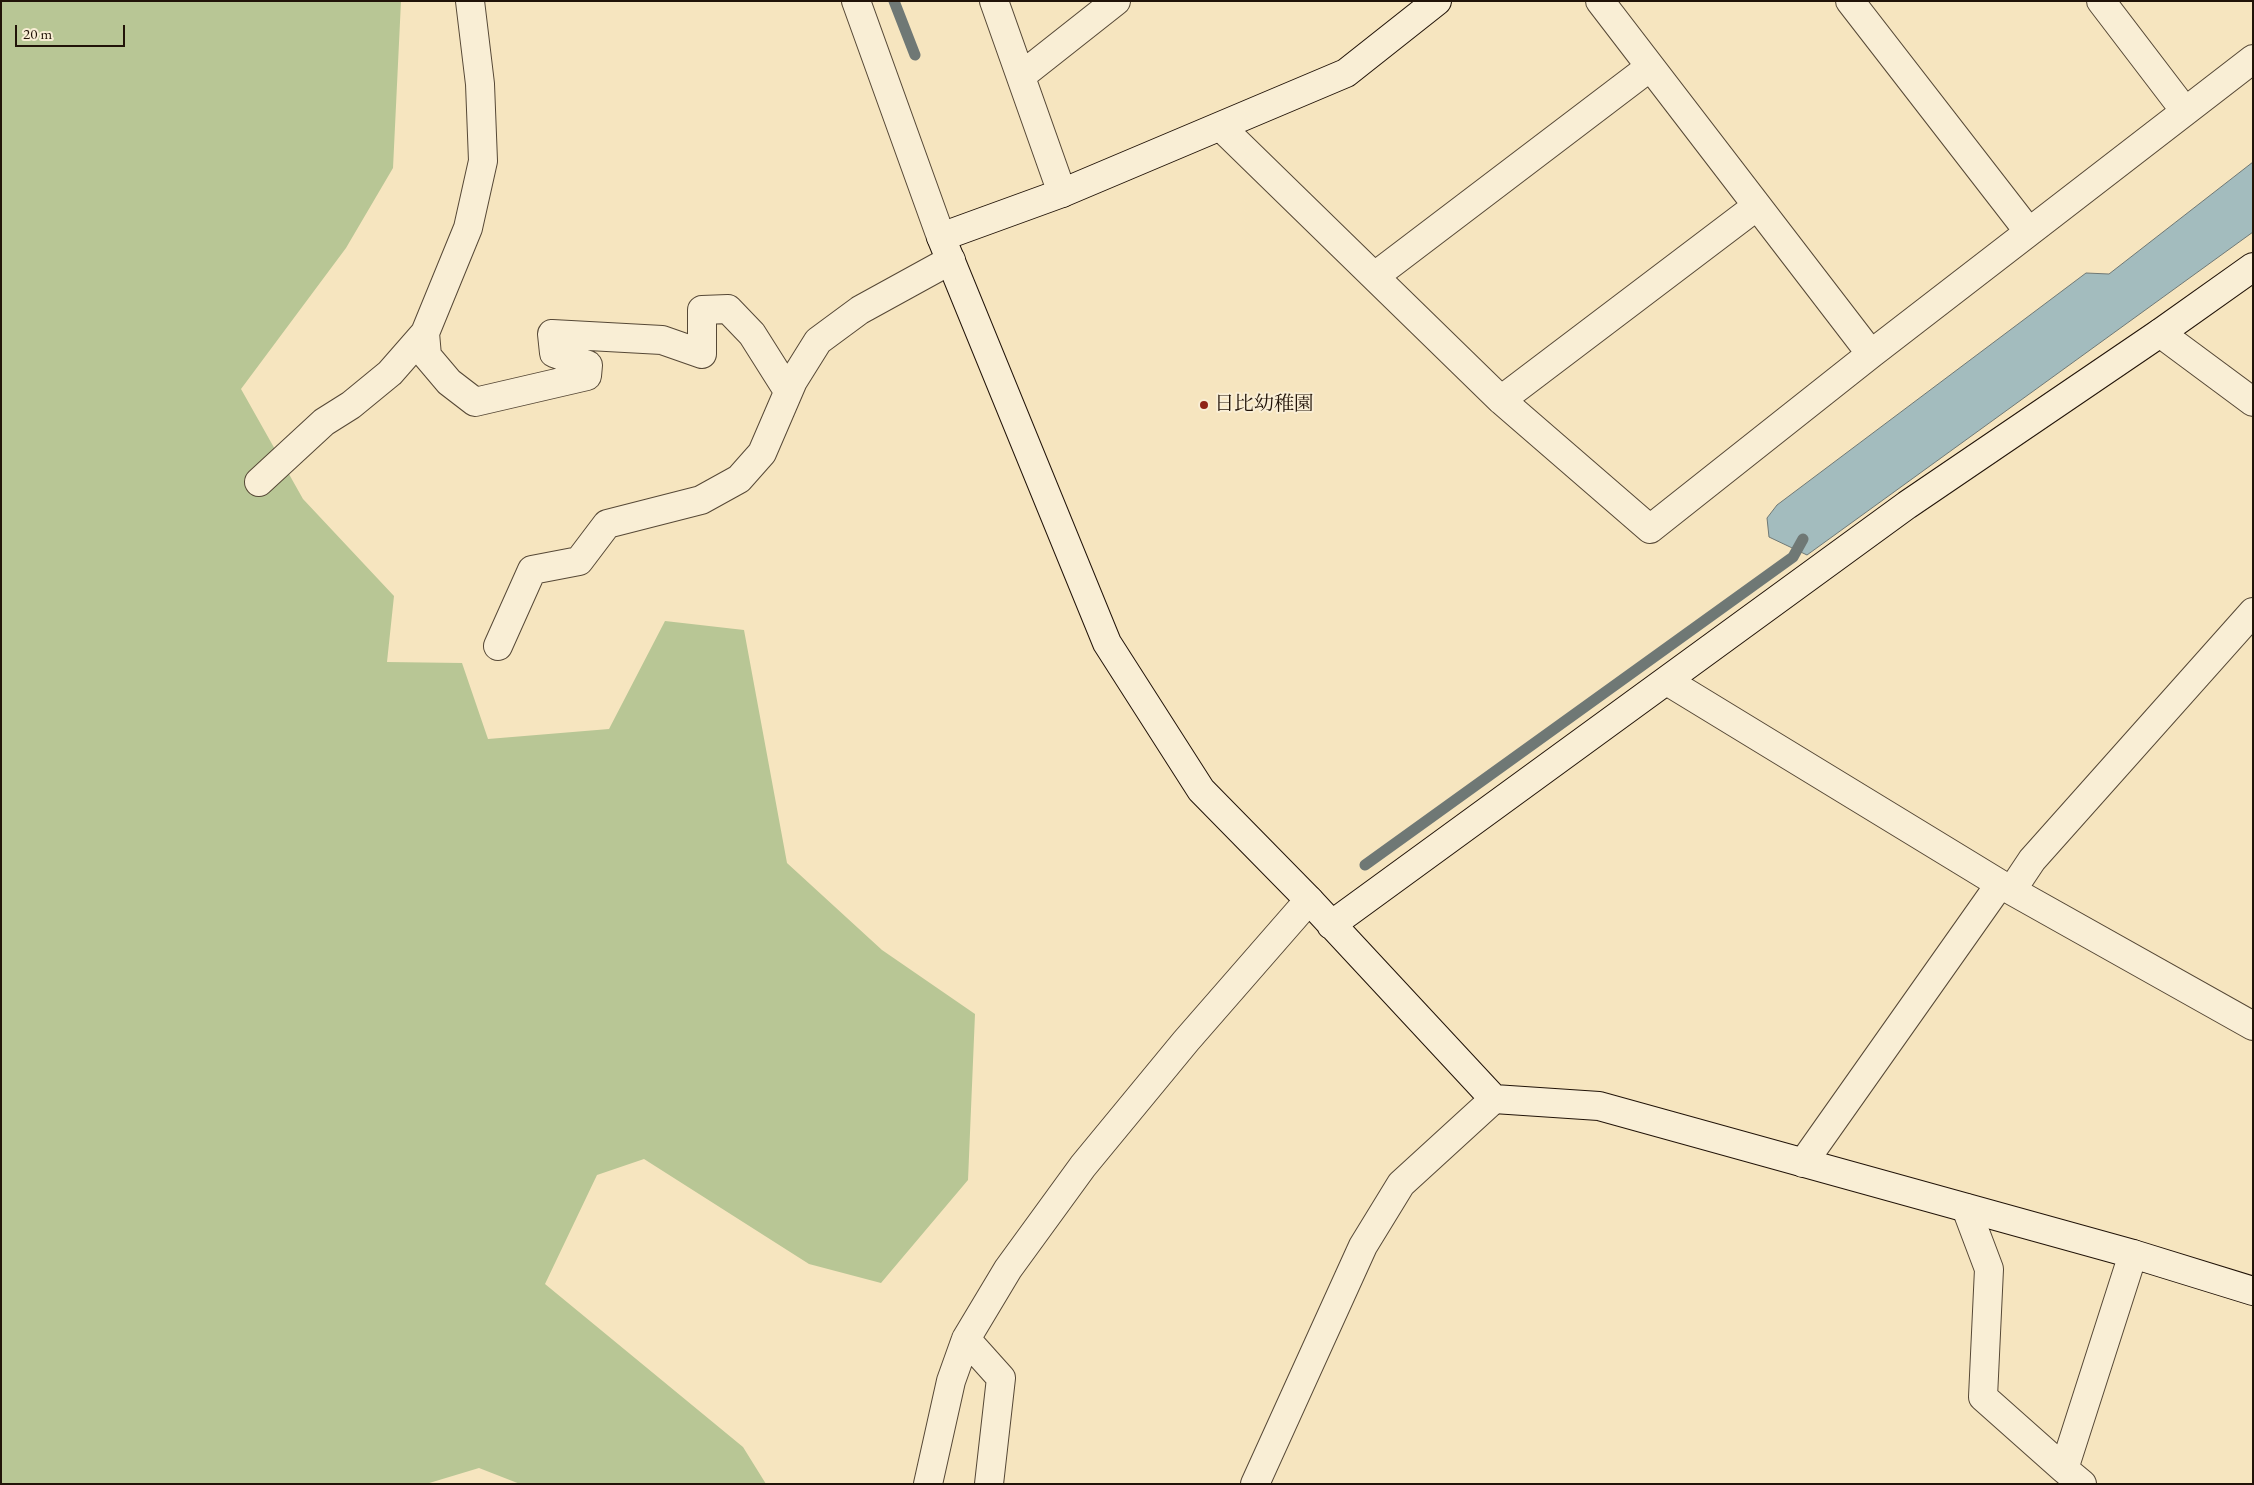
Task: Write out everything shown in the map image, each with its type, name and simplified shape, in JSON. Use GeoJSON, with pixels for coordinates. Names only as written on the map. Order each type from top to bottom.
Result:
{"type":"FeatureCollection","features":[{"type":"Feature","properties":{"kind":"street"},"geometry":{"type":"LineString","coordinates":[[259,482],[324,422],[351,405],[390,373],[424,333],[468,228],[482,161],[480,84],[470,1]]}},
{"type":"Feature","properties":{"kind":"street"},"geometry":{"type":"LineString","coordinates":[[476,49],[488,1]]}},
{"type":"Feature","properties":{"kind":"street"},"geometry":{"type":"LineString","coordinates":[[856,1],[946,248],[1107,643],[1201,790],[1309,900],[1494,1099],[1599,1106],[2133,1254],[2253,1290]]}},
{"type":"Feature","properties":{"kind":"street"},"geometry":{"type":"LineString","coordinates":[[994,1],[1062,194]]}},
{"type":"Feature","properties":{"kind":"street"},"geometry":{"type":"LineString","coordinates":[[1021,76],[1116,1]]}},
{"type":"Feature","properties":{"kind":"street"},"geometry":{"type":"LineString","coordinates":[[498,646],[532,570],[579,561],[607,524],[701,500],[739,479],[762,452],[788,391],[818,341],[946,248],[1062,194],[1346,73],[1437,1]]}},
{"type":"Feature","properties":{"kind":"street"},"geometry":{"type":"LineString","coordinates":[[1600,1],[1870,354]]}},
{"type":"Feature","properties":{"kind":"street"},"geometry":{"type":"LineString","coordinates":[[1850,1],[2029,232]]}},
{"type":"Feature","properties":{"kind":"street"},"geometry":{"type":"LineString","coordinates":[[2101,1],[2185,111]]}},
{"type":"Feature","properties":{"kind":"street"},"geometry":{"type":"LineString","coordinates":[[1221,127],[1502,400],[1650,529],[1870,354],[2253,59]]}},
{"type":"Feature","properties":{"kind":"street"},"geometry":{"type":"LineString","coordinates":[[1375,276],[1650,67]]}},
{"type":"Feature","properties":{"kind":"street"},"geometry":{"type":"LineString","coordinates":[[1502,400],[1757,206]]}},
{"type":"Feature","properties":{"kind":"street"},"geometry":{"type":"LineString","coordinates":[[1331,925],[1907,505],[2160,333],[2253,267]]}},
{"type":"Feature","properties":{"kind":"street"},"geometry":{"type":"LineString","coordinates":[[424,333],[427,356],[449,382],[475,402],[587,376],[588,365],[554,353],[552,334],[662,340],[702,354],[702,310],[728,309],[752,334],[788,391]]}},
{"type":"Feature","properties":{"kind":"street"},"geometry":{"type":"LineString","coordinates":[[2160,333],[2253,402]]}},
{"type":"Feature","properties":{"kind":"street"},"geometry":{"type":"LineString","coordinates":[[1803,1163],[2006,887],[2253,612]]}},
{"type":"Feature","properties":{"kind":"street"},"geometry":{"type":"LineString","coordinates":[[1667,681],[2006,887],[2253,1026]]}},
{"type":"Feature","properties":{"kind":"street"},"geometry":{"type":"LineString","coordinates":[[928,1484],[951,1381],[966,1339],[1008,1268],[1083,1166],[1186,1041],[1309,900]]}},
{"type":"Feature","properties":{"kind":"street"},"geometry":{"type":"LineString","coordinates":[[1255,1484],[1363,1246],[1401,1184],[1494,1099]]}},
{"type":"Feature","properties":{"kind":"street"},"geometry":{"type":"LineString","coordinates":[[1966,1208],[1989,1269],[1983,1397],[2073,1476],[2133,1254]]}},
{"type":"Feature","properties":{"kind":"street"},"geometry":{"type":"LineString","coordinates":[[966,1339],[1001,1378],[989,1484]]}},
{"type":"Feature","properties":{"kind":"green space"},"geometry":{"type":"Polygon","coordinates":[[[1,1],[401,1],[393,168],[346,248],[241,389],[303,499],[394,596],[387,662],[462,663],[488,739],[609,729],[665,621],[744,630],[787,863],[882,950],[975,1014],[968,1180],[881,1283],[809,1264],[644,1159],[597,1175],[545,1284],[743,1447],[766,1484],[520,1484],[479,1468],[426,1484],[1,1484],[1,1]]]}},
{"type":"Feature","properties":{"kind":"water"},"geometry":{"type":"Polygon","coordinates":[[[2253,162],[2253,232],[1807,555],[1769,537],[1767,518],[1777,505],[2086,273],[2109,274],[2253,162]]]}},
{"type":"Feature","properties":{"kind":"waterway"},"geometry":{"type":"LineString","coordinates":[[894,1],[915,55]]}},
{"type":"Feature","properties":{"kind":"waterway"},"geometry":{"type":"LineString","coordinates":[[1365,865],[1793,557],[1803,539]]}},
{"type":"Feature","properties":{"kind":"place","name":"日比幼稚園"},"geometry":{"type":"Point","coordinates":[1204,405]}}]}
